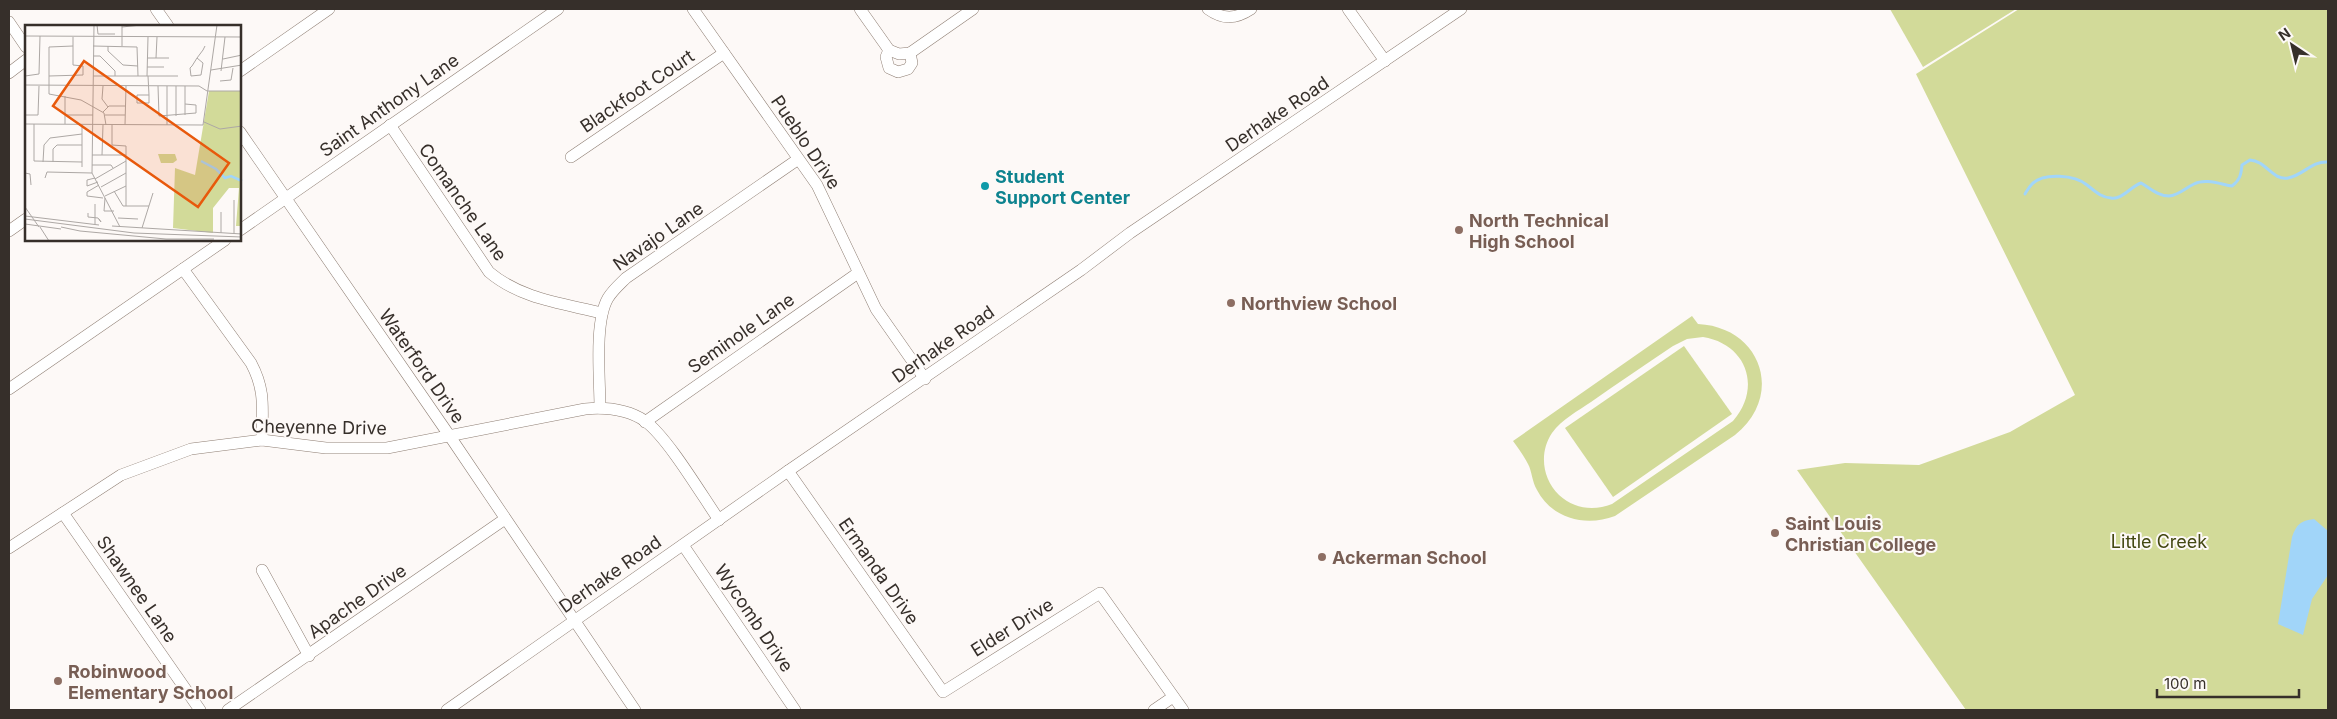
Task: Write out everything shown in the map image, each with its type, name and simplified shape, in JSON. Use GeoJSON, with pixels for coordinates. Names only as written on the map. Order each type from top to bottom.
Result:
{"type":"FeatureCollection","features":[{"type":"Feature","properties":{"kind":"street"},"geometry":{"type":"LineString","coordinates":[[156,9],[167,25]]}},
{"type":"Feature","properties":{"kind":"street"},"geometry":{"type":"LineString","coordinates":[[241,70],[329,9]]}},
{"type":"Feature","properties":{"kind":"street","name":"Saint Anthony Lane"},"geometry":{"type":"LineString","coordinates":[[241,229],[558,9]]}},
{"type":"Feature","properties":{"kind":"street","name":"Pueblo Drive"},"geometry":{"type":"LineString","coordinates":[[693,9],[797,160],[817,184],[876,309],[924,379]]}},
{"type":"Feature","properties":{"kind":"street"},"geometry":{"type":"LineString","coordinates":[[860,9],[889,50],[899,54],[910,53],[973,9]]}},
{"type":"Feature","properties":{"kind":"street"},"geometry":{"type":"LineString","coordinates":[[1208,9],[1218,16],[1232,18],[1251,9]]}},
{"type":"Feature","properties":{"kind":"street"},"geometry":{"type":"LineString","coordinates":[[1348,9],[1385,61]]}},
{"type":"Feature","properties":{"kind":"street","name":"Derhake Road"},"geometry":{"type":"LineString","coordinates":[[448,710],[1130,234],[1461,9]]}},
{"type":"Feature","properties":{"kind":"street"},"geometry":{"type":"LineString","coordinates":[[9,22],[25,46]]}},
{"type":"Feature","properties":{"kind":"street"},"geometry":{"type":"LineString","coordinates":[[889,50],[886,57],[889,68],[898,72],[908,69],[912,63],[910,53]]}},
{"type":"Feature","properties":{"kind":"street","name":"Blackfoot Court"},"geometry":{"type":"LineString","coordinates":[[571,157],[724,53]]}},
{"type":"Feature","properties":{"kind":"street"},"geometry":{"type":"LineString","coordinates":[[9,72],[25,61]]}},
{"type":"Feature","properties":{"kind":"street","name":"Comanche Lane"},"geometry":{"type":"LineString","coordinates":[[390,125],[489,272],[504,285],[521,293],[602,313]]}},
{"type":"Feature","properties":{"kind":"street","name":"Waterford Drive"},"geometry":{"type":"LineString","coordinates":[[241,133],[449,435],[635,710]]}},
{"type":"Feature","properties":{"kind":"street","name":"Navajo Lane"},"geometry":{"type":"LineString","coordinates":[[600,408],[600,325],[602,313],[608,299],[626,278],[797,160]]}},
{"type":"Feature","properties":{"kind":"street"},"geometry":{"type":"LineString","coordinates":[[9,231],[25,219]]}},
{"type":"Feature","properties":{"kind":"street"},"geometry":{"type":"LineString","coordinates":[[9,389],[224,241]]}},
{"type":"Feature","properties":{"kind":"street"},"geometry":{"type":"LineString","coordinates":[[183,269],[251,363],[258,377],[262,388],[262,440]]}},
{"type":"Feature","properties":{"kind":"street","name":"Seminole Lane"},"geometry":{"type":"LineString","coordinates":[[645,422],[858,273]]}},
{"type":"Feature","properties":{"kind":"street","name":"Cheyenne Drive"},"geometry":{"type":"LineString","coordinates":[[9,548],[121,475],[191,449],[262,440],[326,448],[387,448],[600,408],[615,409],[645,422],[660,436],[719,520]]}},
{"type":"Feature","properties":{"kind":"street","name":"Ermanda Drive"},"geometry":{"type":"LineString","coordinates":[[788,471],[942,692]]}},
{"type":"Feature","properties":{"kind":"street","name":"Shawnee Lane"},"geometry":{"type":"LineString","coordinates":[[63,513],[200,710]]}},
{"type":"Feature","properties":{"kind":"street","name":"Apache Drive"},"geometry":{"type":"LineString","coordinates":[[228,710],[309,656],[505,519]]}},
{"type":"Feature","properties":{"kind":"street","name":"Wycomb Drive"},"geometry":{"type":"LineString","coordinates":[[683,545],[795,710]]}},
{"type":"Feature","properties":{"kind":"street"},"geometry":{"type":"LineString","coordinates":[[262,570],[309,656]]}},
{"type":"Feature","properties":{"kind":"street","name":"Elder Drive"},"geometry":{"type":"LineString","coordinates":[[942,692],[1100,592],[1173,697]]}},
{"type":"Feature","properties":{"kind":"street"},"geometry":{"type":"LineString","coordinates":[[1154,710],[1173,697],[1182,710]]}},
{"type":"Feature","properties":{"kind":"street"},"geometry":{"type":"LineString","coordinates":[[463,700],[470,710]]}},
{"type":"Feature","properties":{"kind":"green space"},"geometry":{"type":"Polygon","coordinates":[[[1890,9],[2016,9],[1923,67],[1890,9]]]}},
{"type":"Feature","properties":{"kind":"green space","name":"Little Creek"},"geometry":{"type":"Polygon","coordinates":[[[2019,9],[2328,9],[2328,710],[1966,710],[1797,470],[1845,463],[1919,465],[2010,432],[2075,395],[1916,74],[2019,9]]]}},
{"type":"Feature","properties":{"kind":"green space"},"geometry":{"type":"Polygon","coordinates":[[[1692,316],[1698,324],[1720,328],[1737,337],[1751,350],[1759,366],[1762,383],[1759,401],[1750,419],[1735,435],[1615,516],[1593,521],[1582,520],[1571,518],[1551,508],[1537,490],[1528,464],[1513,441],[1692,316]],[[1703,337],[1687,339],[1673,346],[1560,424],[1548,440],[1544,457],[1546,473],[1553,489],[1565,500],[1578,506],[1598,508],[1612,504],[1733,421],[1742,408],[1747,395],[1748,382],[1745,369],[1739,358],[1730,348],[1718,341],[1703,337]]]}},
{"type":"Feature","properties":{"kind":"green space"},"geometry":{"type":"Polygon","coordinates":[[[1684,346],[1732,414],[1613,497],[1565,428],[1684,346]]]}},
{"type":"Feature","properties":{"kind":"water"},"geometry":{"type":"Polygon","coordinates":[[[2314,519],[2328,531],[2328,575],[2312,599],[2303,635],[2278,624],[2292,537],[2300,524],[2314,519]]]}},
{"type":"Feature","properties":{"kind":"waterway"},"geometry":{"type":"LineString","coordinates":[[2025,194],[2037,180],[2060,176],[2082,182],[2107,197],[2119,197],[2141,183],[2158,193],[2169,196],[2179,193],[2198,182],[2213,182],[2232,186],[2240,177],[2242,165],[2250,160],[2256,161],[2278,177],[2283,178],[2294,176],[2322,162],[2328,162]]}},
{"type":"Feature","properties":{"kind":"place","name":"Student Support Center"},"geometry":{"type":"Point","coordinates":[985,186]}},
{"type":"Feature","properties":{"kind":"place","name":"North Technical High School"},"geometry":{"type":"Point","coordinates":[1459,230]}},
{"type":"Feature","properties":{"kind":"place","name":"Northview School"},"geometry":{"type":"Point","coordinates":[1231,303]}},
{"type":"Feature","properties":{"kind":"place","name":"Saint Louis Christian College"},"geometry":{"type":"Point","coordinates":[1775,533]}},
{"type":"Feature","properties":{"kind":"place","name":"Ackerman School"},"geometry":{"type":"Point","coordinates":[1322,557]}},
{"type":"Feature","properties":{"kind":"place","name":"Robinwood Elementary School"},"geometry":{"type":"Point","coordinates":[58,681]}}]}
